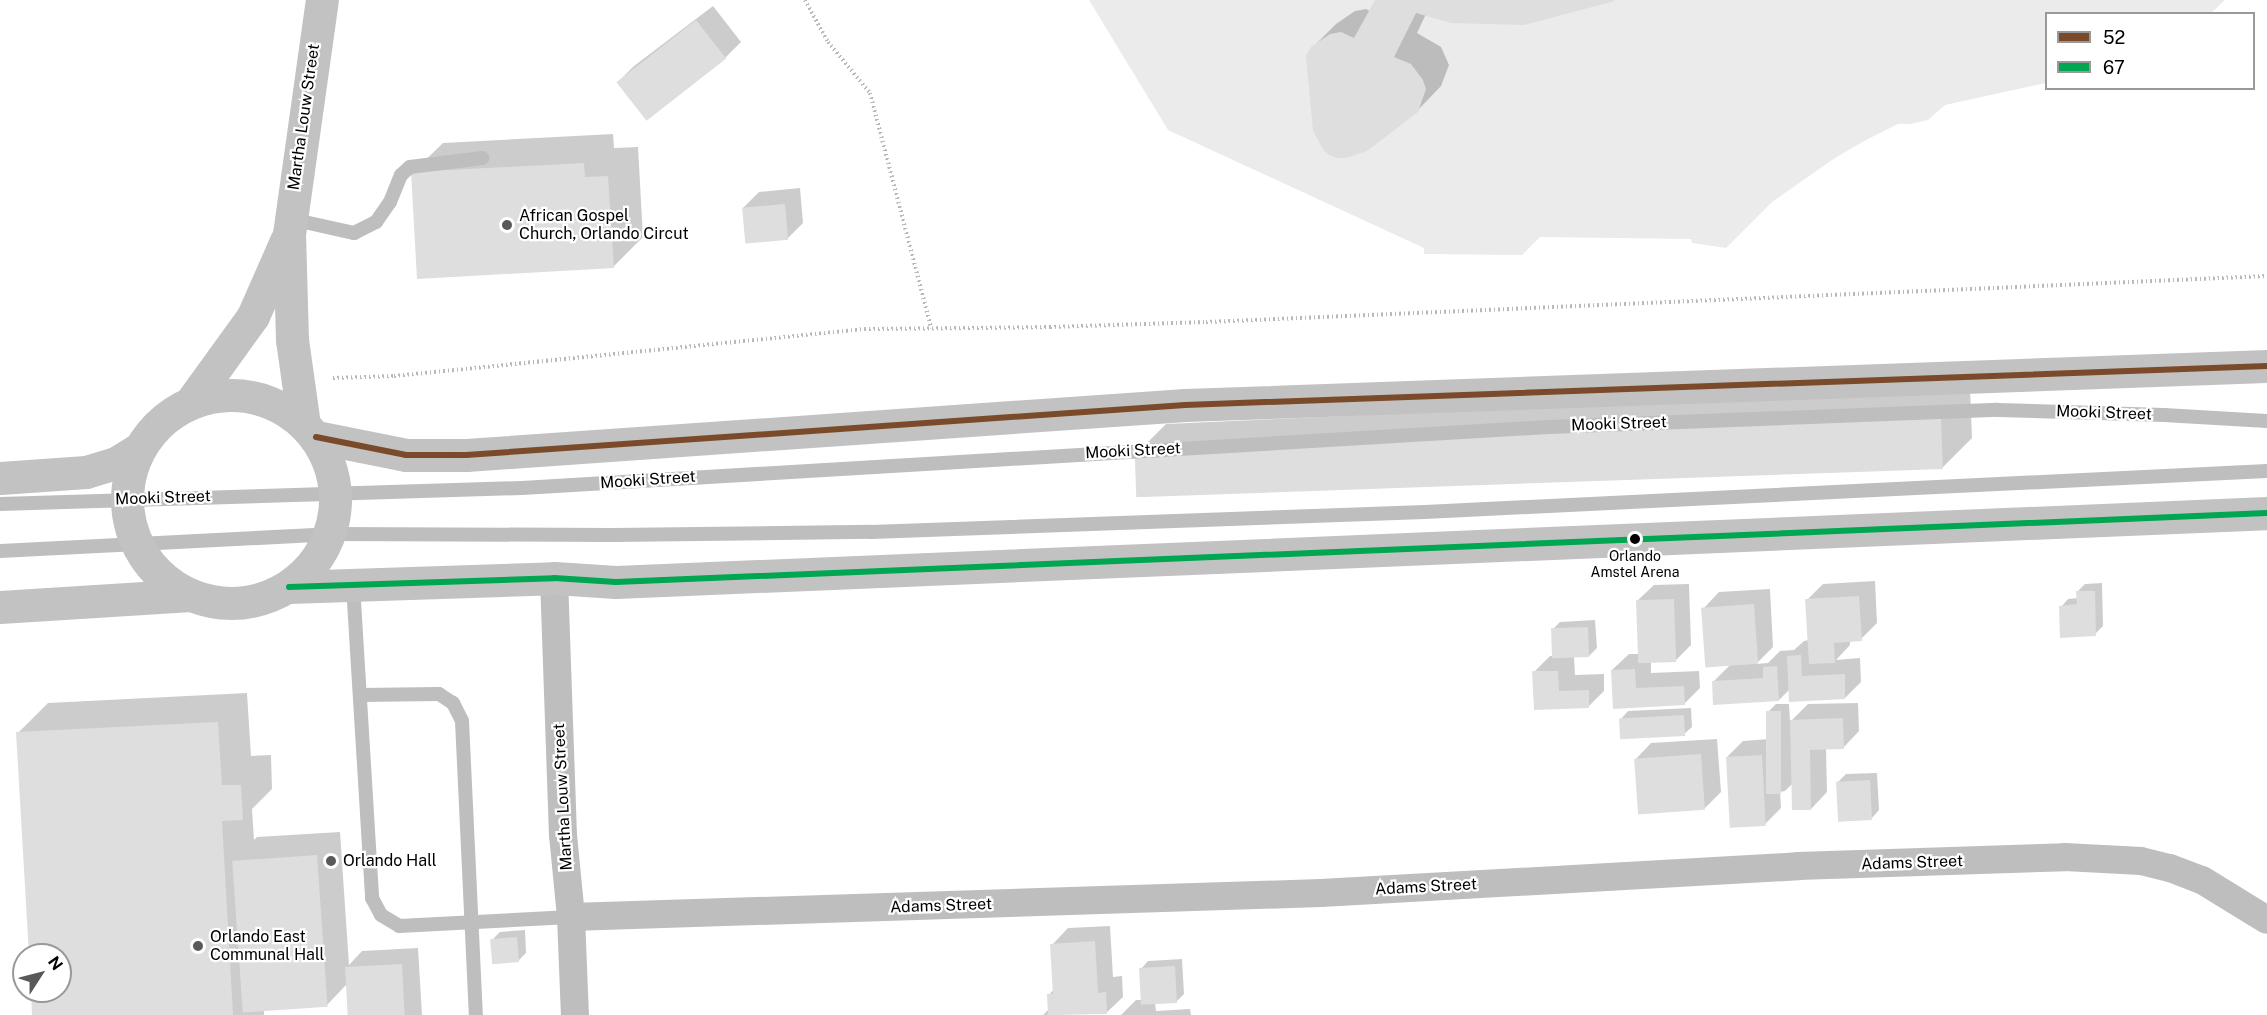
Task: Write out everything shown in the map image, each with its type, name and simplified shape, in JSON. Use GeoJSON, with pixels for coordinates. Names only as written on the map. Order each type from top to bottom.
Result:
{"type":"FeatureCollection","features":[{"type":"Feature","properties":{"kind":"main road","name":"Martha Louw Street"},"geometry":{"type":"LineString","coordinates":[[310,431],[292,340],[290,227],[322,0]]}},
{"type":"Feature","properties":{"kind":"main road","name":"Martha Louw Street"},"geometry":{"type":"LineString","coordinates":[[191,402],[253,316],[290,227]]}},
{"type":"Feature","properties":{"kind":"main road"},"geometry":{"type":"LineString","coordinates":[[310,431],[406,455],[466,455],[1185,405],[2267,366]]}},
{"type":"Feature","properties":{"kind":"main road"},"geometry":{"type":"LineString","coordinates":[[0,478],[86,472],[116,463],[140,448],[161,423],[191,402],[220,395],[251,396],[280,406],[310,431],[329,464],[335,492],[335,514],[330,534],[314,564],[289,587]]}},
{"type":"Feature","properties":{"kind":"main road"},"geometry":{"type":"LineString","coordinates":[[140,448],[130,473],[127,499],[129,522],[137,543],[150,565],[169,582],[191,595]]}},
{"type":"Feature","properties":{"kind":"main road"},"geometry":{"type":"LineString","coordinates":[[0,608],[191,595],[224,601],[256,598],[289,587],[554,578],[640,581],[2267,513]]}},
{"type":"Feature","properties":{"kind":"street","name":"Martha Louw Street"},"geometry":{"type":"LineString","coordinates":[[554,578],[563,835],[571,917],[575,1015]]}},
{"type":"Feature","properties":{"kind":"street","name":"Adams Street"},"geometry":{"type":"LineString","coordinates":[[571,917],[1321,893],[1798,866],[2065,857],[2140,861],[2170,868],[2202,880],[2267,920]]}},
{"type":"Feature","properties":{"kind":"lane"},"geometry":{"type":"LineString","coordinates":[[290,227],[354,233],[376,222],[390,202],[401,175],[410,167],[482,158]]}},
{"type":"Feature","properties":{"kind":"lane","name":"Mooki Street"},"geometry":{"type":"LineString","coordinates":[[0,504],[522,488],[1537,428],[1998,410],[2267,421]]}},
{"type":"Feature","properties":{"kind":"lane"},"geometry":{"type":"LineString","coordinates":[[0,551],[330,534],[613,535],[871,532],[1425,512],[2267,471]]}},
{"type":"Feature","properties":{"kind":"lane"},"geometry":{"type":"LineString","coordinates":[[353,585],[372,898],[381,915],[399,926],[571,917]]}},
{"type":"Feature","properties":{"kind":"lane"},"geometry":{"type":"LineString","coordinates":[[360,695],[439,694],[453,703],[462,722],[476,1015]]}},
{"type":"Feature","properties":{"kind":"path"},"geometry":{"type":"LineString","coordinates":[[805,0],[828,42],[870,93],[931,328]]}},
{"type":"Feature","properties":{"kind":"path"},"geometry":{"type":"LineString","coordinates":[[297,374],[324,378],[394,376],[869,329],[1184,322],[2267,276]]}},
{"type":"Feature","properties":{"kind":"shaded area"},"geometry":{"type":"Polygon","coordinates":[[[1089,0],[2225,0],[2212,12],[2045,12],[2045,83],[1945,105],[1928,120],[1898,124],[1866,140],[1835,158],[1772,202],[1726,248],[1692,243],[1691,239],[1540,237],[1522,255],[1424,254],[1424,248],[1168,130],[1089,0]]]}},
{"type":"Feature","properties":{"kind":"building"},"geometry":{"type":"Polygon","coordinates":[[[1375,0],[1615,1],[1524,25],[1451,23],[1416,13],[1394,57],[1411,64],[1423,80],[1426,89],[1418,112],[1367,151],[1346,158],[1337,158],[1329,155],[1323,149],[1313,131],[1306,56],[1311,47],[1330,34],[1341,32],[1354,38],[1375,0]]]}},
{"type":"Feature","properties":{"kind":"building"},"geometry":{"type":"Polygon","coordinates":[[[696,20],[726,59],[647,121],[616,82],[696,20]]]}},
{"type":"Feature","properties":{"kind":"building"},"geometry":{"type":"Polygon","coordinates":[[[584,163],[585,177],[608,176],[614,268],[417,279],[411,172],[584,163]]]}},
{"type":"Feature","properties":{"kind":"building"},"geometry":{"type":"Polygon","coordinates":[[[785,204],[788,240],[745,244],[742,208],[785,204]]]}},
{"type":"Feature","properties":{"kind":"building"},"geometry":{"type":"Polygon","coordinates":[[[1941,418],[1943,469],[1136,497],[1134,446],[1941,418]]]}},
{"type":"Feature","properties":{"kind":"building"},"geometry":{"type":"Polygon","coordinates":[[[2076,591],[2095,591],[2096,636],[2060,638],[2059,606],[2077,604],[2076,591]]]}},
{"type":"Feature","properties":{"kind":"building"},"geometry":{"type":"Polygon","coordinates":[[[1859,596],[1862,641],[1834,643],[1835,663],[1809,664],[1805,599],[1859,596]]]}},
{"type":"Feature","properties":{"kind":"building"},"geometry":{"type":"Polygon","coordinates":[[[1674,599],[1676,662],[1638,663],[1636,600],[1674,599]]]}},
{"type":"Feature","properties":{"kind":"building"},"geometry":{"type":"Polygon","coordinates":[[[1754,604],[1758,664],[1705,668],[1701,608],[1754,604]]]}},
{"type":"Feature","properties":{"kind":"building"},"geometry":{"type":"Polygon","coordinates":[[[1588,627],[1589,657],[1552,658],[1551,628],[1588,627]]]}},
{"type":"Feature","properties":{"kind":"building"},"geometry":{"type":"Polygon","coordinates":[[[1801,655],[1802,676],[1845,674],[1845,699],[1789,702],[1787,656],[1801,655]]]}},
{"type":"Feature","properties":{"kind":"building"},"geometry":{"type":"Polygon","coordinates":[[[1777,666],[1779,701],[1713,705],[1712,681],[1763,678],[1763,667],[1777,666]]]}},
{"type":"Feature","properties":{"kind":"building"},"geometry":{"type":"Polygon","coordinates":[[[1635,669],[1636,688],[1684,686],[1685,705],[1613,709],[1611,670],[1635,669]]]}},
{"type":"Feature","properties":{"kind":"building"},"geometry":{"type":"Polygon","coordinates":[[[1532,671],[1558,671],[1559,691],[1589,690],[1589,708],[1534,710],[1532,671]]]}},
{"type":"Feature","properties":{"kind":"building"},"geometry":{"type":"Polygon","coordinates":[[[1766,711],[1781,711],[1781,794],[1766,794],[1766,711]]]}},
{"type":"Feature","properties":{"kind":"building"},"geometry":{"type":"Polygon","coordinates":[[[1684,715],[1685,736],[1620,739],[1619,718],[1684,715]]]}},
{"type":"Feature","properties":{"kind":"building"},"geometry":{"type":"Polygon","coordinates":[[[1843,718],[1844,749],[1810,750],[1811,810],[1792,810],[1790,720],[1843,718]]]}},
{"type":"Feature","properties":{"kind":"building"},"geometry":{"type":"Polygon","coordinates":[[[218,722],[222,785],[241,785],[243,820],[222,821],[233,1015],[32,1015],[32,1003],[72,1003],[72,943],[28,943],[16,732],[218,722]]]}},
{"type":"Feature","properties":{"kind":"building"},"geometry":{"type":"Polygon","coordinates":[[[1701,754],[1705,810],[1638,815],[1634,759],[1701,754]]]}},
{"type":"Feature","properties":{"kind":"building"},"geometry":{"type":"Polygon","coordinates":[[[1762,755],[1766,826],[1730,828],[1726,757],[1762,755]]]}},
{"type":"Feature","properties":{"kind":"building"},"geometry":{"type":"Polygon","coordinates":[[[1870,780],[1872,820],[1838,822],[1836,782],[1870,780]]]}},
{"type":"Feature","properties":{"kind":"building"},"geometry":{"type":"Polygon","coordinates":[[[317,855],[328,1007],[243,1013],[232,861],[317,855]]]}},
{"type":"Feature","properties":{"kind":"building"},"geometry":{"type":"Polygon","coordinates":[[[517,937],[519,962],[492,964],[490,939],[517,937]]]}},
{"type":"Feature","properties":{"kind":"building"},"geometry":{"type":"Polygon","coordinates":[[[1095,941],[1098,993],[1106,992],[1107,1014],[1048,1015],[1047,994],[1053,994],[1050,944],[1095,941]]]}},
{"type":"Feature","properties":{"kind":"building"},"geometry":{"type":"Polygon","coordinates":[[[402,964],[405,1015],[348,1015],[345,967],[402,964]]]}},
{"type":"Feature","properties":{"kind":"building"},"geometry":{"type":"Polygon","coordinates":[[[1175,966],[1177,1003],[1141,1005],[1139,968],[1175,966]]]}},
{"type":"Feature","properties":{"kind":"transit line","name":"52"},"geometry":{"type":"LineString","coordinates":[[316,437],[406,455],[466,455],[1185,405],[2267,366]]}},
{"type":"Feature","properties":{"kind":"transit line","name":"67"},"geometry":{"type":"LineString","coordinates":[[289,587],[554,578],[616,582],[2267,513]]}},
{"type":"Feature","properties":{"kind":"place","name":"African Gospel Church, Orlando Circut"},"geometry":{"type":"Point","coordinates":[507,225]}},
{"type":"Feature","properties":{"kind":"place","name":"Orlando Amstel Arena"},"geometry":{"type":"Point","coordinates":[1635,539]}},
{"type":"Feature","properties":{"kind":"place","name":"Orlando Hall"},"geometry":{"type":"Point","coordinates":[331,861]}},
{"type":"Feature","properties":{"kind":"place","name":"Orlando East Communal Hall"},"geometry":{"type":"Point","coordinates":[198,946]}}]}
